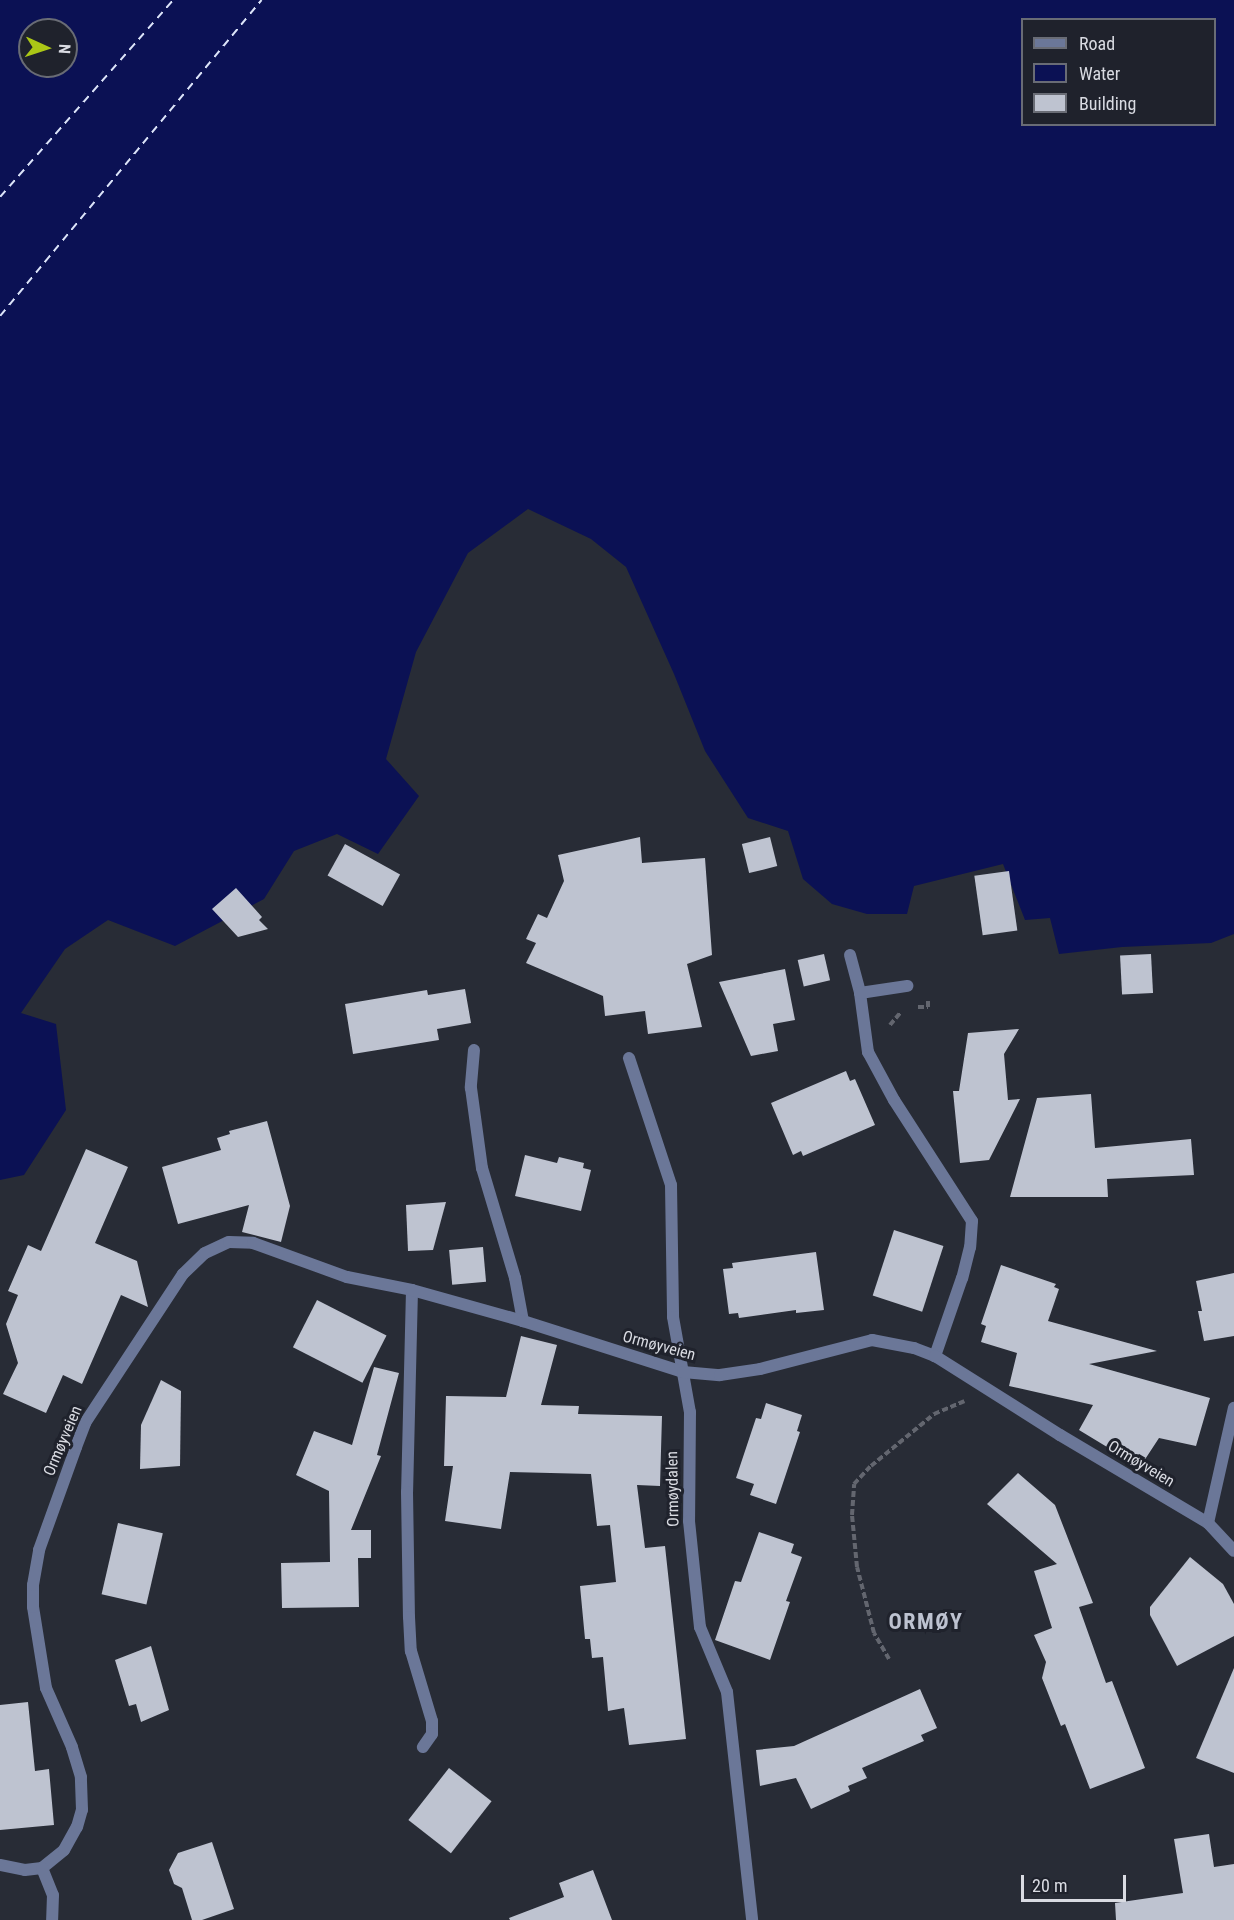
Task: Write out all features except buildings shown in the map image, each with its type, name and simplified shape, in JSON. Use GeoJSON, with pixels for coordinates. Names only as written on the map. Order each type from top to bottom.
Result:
{"type":"FeatureCollection","features":[{"type":"Feature","properties":{"kind":"street"},"geometry":{"type":"LineString","coordinates":[[850,955],[860,993],[868,1052],[894,1100],[972,1221],[970,1246],[962,1278],[936,1356]]}},
{"type":"Feature","properties":{"kind":"street"},"geometry":{"type":"LineString","coordinates":[[860,993],[907,986]]}},
{"type":"Feature","properties":{"kind":"street"},"geometry":{"type":"LineString","coordinates":[[474,1050],[471,1088],[482,1168],[515,1278],[523,1321]]}},
{"type":"Feature","properties":{"kind":"street","name":"Ormøydalen"},"geometry":{"type":"LineString","coordinates":[[629,1058],[671,1185],[673,1317],[690,1412],[689,1521],[700,1627],[727,1692],[752,1920]]}},
{"type":"Feature","properties":{"kind":"street","name":"Ormøyveien"},"geometry":{"type":"LineString","coordinates":[[42,1868],[56,1858],[71,1839],[79,1818],[82,1793],[81,1777],[72,1746],[46,1688],[36,1632],[33,1585],[39,1550],[82,1431],[94,1409],[183,1274],[195,1261],[217,1245],[235,1242],[253,1243],[347,1277],[412,1290],[523,1321],[683,1372],[720,1375],[760,1369],[872,1340],[914,1348],[936,1356],[974,1382],[1208,1523],[1234,1551]]}},
{"type":"Feature","properties":{"kind":"street"},"geometry":{"type":"LineString","coordinates":[[412,1290],[407,1492],[409,1617],[411,1651],[432,1721],[432,1734],[423,1747]]}},
{"type":"Feature","properties":{"kind":"street"},"geometry":{"type":"LineString","coordinates":[[1208,1523],[1234,1408]]}},
{"type":"Feature","properties":{"kind":"street"},"geometry":{"type":"LineString","coordinates":[[0,1864],[25,1870],[42,1868],[52,1895],[52,1920]]}},
{"type":"Feature","properties":{"kind":"path"},"geometry":{"type":"LineString","coordinates":[[889,1035],[894,1017],[909,1009],[927,1007],[928,998]]}},
{"type":"Feature","properties":{"kind":"path"},"geometry":{"type":"LineString","coordinates":[[889,1659],[874,1633],[857,1567],[852,1515],[854,1484],[871,1466],[934,1414],[964,1402],[974,1382]]}},
{"type":"Feature","properties":{"kind":"water"},"geometry":{"type":"Polygon","coordinates":[[[0,0],[1234,0],[1234,934],[1211,943],[1122,947],[1059,954],[1050,918],[1025,920],[1003,864],[914,886],[907,914],[867,914],[832,904],[803,879],[788,831],[748,818],[705,751],[674,674],[626,567],[591,539],[528,509],[468,553],[416,652],[386,759],[419,796],[378,854],[337,834],[294,851],[264,899],[175,946],[108,920],[65,949],[21,1013],[56,1024],[66,1110],[24,1175],[0,1180],[0,0]]]}},
{"type":"Feature","properties":{"kind":"ferry route"},"geometry":{"type":"LineString","coordinates":[[0,197],[173,0]]}},
{"type":"Feature","properties":{"kind":"ferry route"},"geometry":{"type":"LineString","coordinates":[[0,316],[261,0]]}},
{"type":"Feature","properties":{"kind":"district","name":"ORMØY"},"geometry":{"type":"Point","coordinates":[926,1622]}}]}
